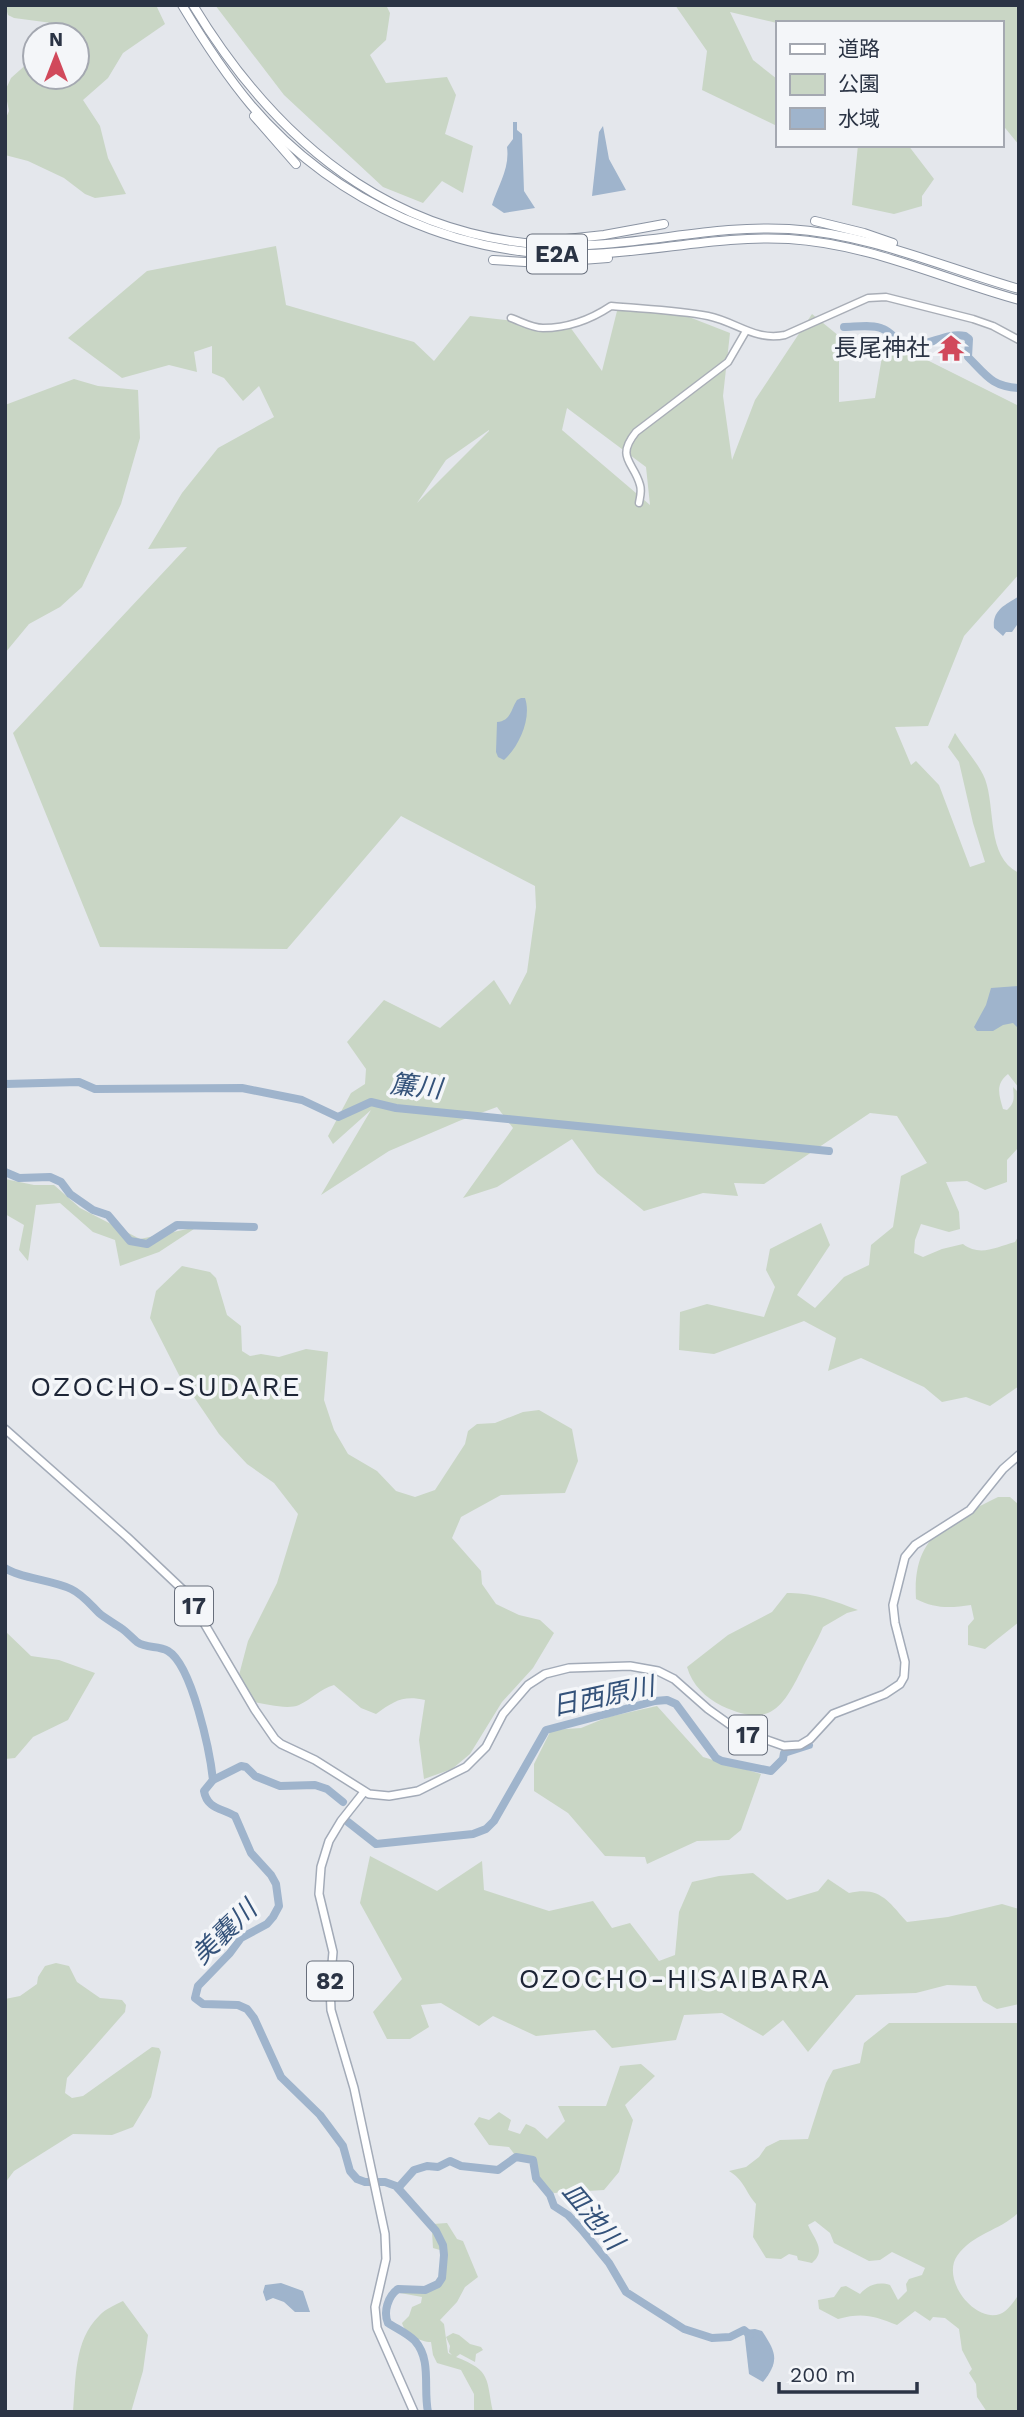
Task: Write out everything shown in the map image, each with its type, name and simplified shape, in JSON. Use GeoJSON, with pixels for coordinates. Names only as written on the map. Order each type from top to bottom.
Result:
{"type":"FeatureCollection","features":[{"type":"Feature","properties":{"kind":"highway","name":"E2A"},"geometry":{"type":"LineString","coordinates":[[182,5],[205,43],[251,105],[290,145],[352,192],[397,216],[460,239],[525,252],[590,254],[745,239],[823,243],[888,257],[1019,300]]}},
{"type":"Feature","properties":{"kind":"highway","name":"E2A"},"geometry":{"type":"LineString","coordinates":[[193,5],[228,59],[260,100],[298,139],[338,171],[381,197],[422,216],[462,230],[505,239],[589,245],[724,230],[795,229],[853,238],[1019,289]]}},
{"type":"Feature","properties":{"kind":"highway"},"geometry":{"type":"LineString","coordinates":[[205,43],[240,98],[296,164]]}},
{"type":"Feature","properties":{"kind":"highway"},"geometry":{"type":"LineString","coordinates":[[815,220],[864,233],[942,264]]}},
{"type":"Feature","properties":{"kind":"highway"},"geometry":{"type":"LineString","coordinates":[[505,239],[569,239],[664,225]]}},
{"type":"Feature","properties":{"kind":"highway"},"geometry":{"type":"LineString","coordinates":[[493,260],[577,262],[680,245]]}},
{"type":"Feature","properties":{"kind":"main road","name":"17"},"geometry":{"type":"LineString","coordinates":[[5,1429],[122,1531],[183,1590],[275,1739],[315,1760],[364,1792],[389,1796],[410,1793],[457,1773],[480,1755],[503,1714],[528,1685],[545,1674],[569,1668],[630,1667],[658,1671],[674,1679],[736,1729],[784,1746],[806,1742],[833,1714],[885,1694],[900,1684],[904,1677],[905,1662],[895,1623],[894,1605],[905,1557],[915,1545],[970,1510],[1003,1469],[1019,1455]]}},
{"type":"Feature","properties":{"kind":"main road","name":"82"},"geometry":{"type":"LineString","coordinates":[[364,1792],[329,1841],[321,1867],[319,1887],[321,1908],[333,1952],[331,2010],[354,2088],[385,2234],[386,2252],[376,2307],[377,2328],[414,2412]]}},
{"type":"Feature","properties":{"kind":"street"},"geometry":{"type":"LineString","coordinates":[[510,318],[541,328],[592,320],[611,306],[708,316],[758,336],[773,338],[868,298],[886,297],[973,318],[1019,340]]}},
{"type":"Feature","properties":{"kind":"street"},"geometry":{"type":"LineString","coordinates":[[639,503],[640,483],[626,456],[629,440],[728,362],[746,331]]}},
{"type":"Feature","properties":{"kind":"green space"},"geometry":{"type":"Polygon","coordinates":[[[5,5],[156,5],[165,24],[123,53],[108,78],[83,100],[100,126],[108,158],[126,194],[95,198],[64,178],[28,161],[5,155],[5,120],[9,111],[5,91],[11,78],[21,69],[21,91],[91,91],[91,21],[37,21],[8,15],[5,5]]]}},
{"type":"Feature","properties":{"kind":"green space"},"geometry":{"type":"Polygon","coordinates":[[[215,5],[386,5],[390,13],[386,40],[370,55],[386,83],[447,77],[456,95],[445,134],[473,146],[463,193],[442,181],[423,203],[383,187],[284,95],[215,5]]]}},
{"type":"Feature","properties":{"kind":"green space"},"geometry":{"type":"Polygon","coordinates":[[[675,5],[1019,5],[1019,145],[1003,125],[1003,21],[776,23],[730,12],[753,60],[776,78],[776,126],[702,90],[707,51],[675,5]]]}},
{"type":"Feature","properties":{"kind":"green space"},"geometry":{"type":"Polygon","coordinates":[[[858,147],[910,147],[934,179],[922,196],[922,206],[894,214],[852,205],[858,147]]]}},
{"type":"Feature","properties":{"kind":"green space"},"geometry":{"type":"Polygon","coordinates":[[[276,246],[286,305],[414,342],[434,361],[470,316],[570,327],[602,371],[618,307],[689,317],[730,333],[723,396],[732,460],[755,400],[812,314],[839,336],[839,402],[875,398],[885,339],[1019,406],[1019,574],[964,636],[928,726],[895,727],[911,765],[916,761],[939,785],[970,867],[985,862],[959,762],[948,747],[955,733],[985,779],[1001,856],[1019,873],[1019,1088],[1008,1074],[1001,1082],[999,1090],[1003,1109],[1007,1110],[1013,1100],[1013,1087],[1019,1093],[1019,1147],[1007,1160],[1007,1182],[985,1190],[967,1181],[946,1182],[959,1212],[960,1229],[949,1232],[921,1224],[914,1253],[923,1257],[963,1244],[976,1250],[988,1250],[1015,1242],[1019,1235],[1019,1386],[990,1406],[966,1397],[942,1402],[924,1387],[861,1358],[828,1371],[836,1338],[804,1321],[714,1354],[679,1350],[680,1312],[707,1304],[764,1317],[775,1287],[766,1270],[770,1249],[821,1223],[830,1245],[797,1295],[815,1308],[844,1277],[869,1265],[871,1245],[893,1227],[901,1176],[927,1163],[897,1116],[870,1113],[764,1184],[734,1183],[738,1196],[703,1193],[644,1211],[597,1173],[572,1139],[497,1187],[463,1198],[513,1128],[497,1107],[389,1151],[321,1195],[371,1110],[333,1144],[328,1136],[351,1093],[365,1084],[366,1069],[347,1042],[384,1000],[440,1028],[494,980],[510,1005],[527,972],[536,907],[535,886],[401,816],[287,949],[100,947],[13,733],[187,547],[148,549],[182,493],[218,448],[274,417],[259,386],[243,401],[224,378],[212,373],[212,346],[194,352],[197,372],[169,365],[122,378],[68,338],[147,271],[276,246]],[[567,408],[562,430],[650,505],[646,467],[567,408]],[[489,431],[446,460],[417,503],[489,431]]]}},
{"type":"Feature","properties":{"kind":"green space"},"geometry":{"type":"Polygon","coordinates":[[[74,379],[98,386],[138,390],[140,438],[121,504],[82,587],[60,607],[29,624],[5,653],[5,405],[74,379]]]}},
{"type":"Feature","properties":{"kind":"green space"},"geometry":{"type":"Polygon","coordinates":[[[5,1179],[34,1185],[54,1185],[80,1208],[140,1239],[197,1227],[159,1252],[120,1266],[115,1240],[93,1232],[60,1203],[36,1205],[28,1261],[19,1250],[24,1225],[5,1214],[5,1179]]]}},
{"type":"Feature","properties":{"kind":"green space"},"geometry":{"type":"Polygon","coordinates":[[[182,1266],[210,1272],[216,1278],[227,1315],[241,1326],[242,1351],[250,1356],[261,1354],[279,1357],[306,1349],[328,1352],[324,1400],[334,1430],[348,1454],[377,1471],[396,1491],[415,1497],[435,1490],[465,1444],[468,1431],[477,1424],[495,1423],[523,1412],[539,1410],[572,1429],[578,1461],[565,1493],[501,1495],[461,1517],[452,1538],[481,1571],[482,1584],[496,1604],[519,1615],[540,1620],[554,1633],[533,1668],[502,1702],[470,1754],[452,1769],[424,1779],[419,1740],[425,1700],[399,1700],[376,1714],[361,1708],[334,1685],[299,1705],[277,1706],[254,1702],[239,1675],[248,1641],[277,1583],[298,1514],[274,1483],[247,1464],[219,1434],[179,1375],[150,1318],[156,1291],[182,1266]]]}},
{"type":"Feature","properties":{"kind":"green space"},"geometry":{"type":"Polygon","coordinates":[[[998,1497],[1010,1497],[1019,1505],[1019,1622],[985,1649],[968,1645],[968,1626],[974,1619],[971,1605],[943,1607],[916,1599],[916,1577],[920,1560],[936,1534],[963,1515],[998,1497]]]}},
{"type":"Feature","properties":{"kind":"green space"},"geometry":{"type":"Polygon","coordinates":[[[787,1593],[832,1600],[858,1610],[847,1613],[823,1627],[794,1685],[771,1711],[762,1715],[751,1715],[722,1706],[710,1699],[696,1685],[687,1667],[728,1635],[772,1612],[787,1593]]]}},
{"type":"Feature","properties":{"kind":"green space"},"geometry":{"type":"Polygon","coordinates":[[[5,1631],[31,1656],[59,1660],[95,1673],[68,1720],[33,1737],[15,1758],[5,1759],[5,1631]]]}},
{"type":"Feature","properties":{"kind":"green space"},"geometry":{"type":"Polygon","coordinates":[[[657,1706],[703,1757],[761,1774],[741,1830],[729,1840],[697,1841],[647,1864],[645,1857],[605,1856],[568,1813],[534,1791],[534,1764],[551,1730],[581,1728],[608,1717],[657,1706]]]}},
{"type":"Feature","properties":{"kind":"green space"},"geometry":{"type":"Polygon","coordinates":[[[370,1856],[437,1891],[482,1861],[484,1890],[549,1911],[593,1901],[612,1928],[630,1923],[659,1961],[675,1955],[679,1912],[692,1882],[719,1876],[753,1873],[787,1900],[818,1891],[828,1879],[849,1893],[860,1891],[882,1897],[907,1922],[948,1917],[1002,1904],[1019,1909],[1019,2004],[997,2009],[983,2001],[976,1986],[947,1985],[916,1993],[856,1995],[808,2052],[783,2020],[763,2036],[722,2013],[684,2015],[676,2040],[612,2048],[595,2030],[536,2036],[493,2016],[479,2026],[441,2003],[421,2005],[429,2027],[410,2039],[387,2039],[373,2012],[402,1979],[360,1903],[370,1856]]]}},
{"type":"Feature","properties":{"kind":"green space"},"geometry":{"type":"Polygon","coordinates":[[[56,1963],[69,1966],[77,1982],[100,1998],[122,2000],[126,2005],[125,2012],[67,2078],[65,2093],[72,2098],[83,2096],[152,2047],[159,2048],[161,2052],[151,2097],[133,2127],[112,2135],[73,2134],[14,2171],[5,2183],[5,1999],[20,1996],[37,1984],[45,1966],[56,1963]]]}},
{"type":"Feature","properties":{"kind":"green space"},"geometry":{"type":"Polygon","coordinates":[[[889,2023],[1019,2023],[1019,2212],[963,2248],[953,2266],[953,2276],[963,2297],[971,2306],[990,2315],[1000,2314],[1019,2294],[1019,2412],[987,2412],[977,2397],[976,2384],[969,2373],[972,2369],[962,2350],[959,2329],[945,2318],[933,2317],[930,2321],[915,2311],[897,2325],[868,2316],[838,2319],[819,2309],[818,2300],[834,2297],[841,2287],[846,2286],[860,2294],[873,2285],[890,2285],[898,2300],[907,2291],[906,2284],[909,2279],[922,2275],[925,2268],[892,2252],[880,2260],[869,2261],[834,2243],[830,2233],[815,2221],[808,2225],[819,2249],[819,2254],[812,2263],[798,2260],[797,2256],[789,2254],[781,2259],[766,2258],[753,2237],[756,2204],[741,2182],[729,2171],[746,2167],[759,2157],[766,2147],[780,2140],[808,2139],[826,2083],[833,2070],[860,2063],[864,2043],[889,2023]]]}},
{"type":"Feature","properties":{"kind":"green space"},"geometry":{"type":"Polygon","coordinates":[[[641,2064],[655,2076],[625,2105],[633,2120],[619,2172],[604,2190],[554,2193],[533,2182],[531,2163],[518,2159],[509,2147],[489,2145],[474,2124],[479,2117],[489,2120],[499,2112],[511,2120],[508,2130],[520,2134],[526,2124],[547,2139],[565,2121],[558,2106],[606,2106],[620,2066],[641,2064]]]}},
{"type":"Feature","properties":{"kind":"green space"},"geometry":{"type":"Polygon","coordinates":[[[447,2223],[457,2239],[463,2241],[478,2277],[465,2287],[457,2302],[440,2320],[444,2324],[448,2353],[452,2355],[446,2337],[453,2333],[470,2344],[481,2347],[483,2350],[476,2354],[475,2362],[460,2354],[456,2357],[482,2372],[488,2384],[493,2412],[474,2412],[474,2394],[461,2370],[437,2363],[431,2342],[414,2337],[406,2331],[402,2323],[409,2316],[412,2307],[421,2303],[422,2297],[400,2293],[401,2290],[432,2289],[441,2282],[443,2275],[440,2250],[433,2248],[432,2232],[429,2228],[433,2224],[447,2223]]]}},
{"type":"Feature","properties":{"kind":"green space"},"geometry":{"type":"Polygon","coordinates":[[[123,2301],[148,2335],[143,2371],[131,2412],[73,2412],[76,2373],[85,2336],[101,2314],[123,2301]]]}},
{"type":"Feature","properties":{"kind":"water"},"geometry":{"type":"Polygon","coordinates":[[[513,122],[517,122],[517,130],[522,134],[524,191],[535,208],[504,213],[492,205],[505,170],[507,147],[513,139],[513,122]]]}},
{"type":"Feature","properties":{"kind":"water"},"geometry":{"type":"Polygon","coordinates":[[[603,126],[609,159],[626,190],[592,196],[599,132],[603,126]]]}},
{"type":"Feature","properties":{"kind":"water"},"geometry":{"type":"Polygon","coordinates":[[[1019,596],[1019,622],[1012,632],[1006,632],[1003,636],[994,628],[997,612],[1019,596]]]}},
{"type":"Feature","properties":{"kind":"water"},"geometry":{"type":"Polygon","coordinates":[[[525,698],[527,706],[523,732],[504,760],[498,757],[496,752],[497,722],[508,717],[517,700],[525,698]]]}},
{"type":"Feature","properties":{"kind":"water"},"geometry":{"type":"Polygon","coordinates":[[[1019,986],[1019,1029],[1013,1023],[993,1031],[977,1031],[974,1027],[986,1005],[991,988],[1019,986]]]}},
{"type":"Feature","properties":{"kind":"water"},"geometry":{"type":"Polygon","coordinates":[[[281,2283],[303,2291],[310,2312],[295,2312],[284,2302],[273,2298],[266,2301],[263,2292],[265,2285],[281,2283]]]}},
{"type":"Feature","properties":{"kind":"water"},"geometry":{"type":"Polygon","coordinates":[[[744,2330],[762,2331],[774,2356],[772,2368],[763,2382],[749,2374],[744,2330]]]}},
{"type":"Feature","properties":{"kind":"waterway"},"geometry":{"type":"LineString","coordinates":[[844,327],[879,327],[903,343],[911,345],[951,336],[965,336],[969,339],[968,357],[985,374],[1002,385],[1019,388]]}},
{"type":"Feature","properties":{"kind":"waterway","name":"簾川"},"geometry":{"type":"LineString","coordinates":[[5,1084],[79,1082],[95,1089],[242,1088],[302,1100],[338,1117],[371,1102],[396,1108],[829,1151]]}},
{"type":"Feature","properties":{"kind":"waterway"},"geometry":{"type":"LineString","coordinates":[[5,1172],[19,1178],[50,1177],[61,1182],[70,1194],[93,1210],[108,1215],[130,1241],[147,1244],[177,1225],[254,1227]]}},
{"type":"Feature","properties":{"kind":"waterway","name":"美嚢川"},"geometry":{"type":"LineString","coordinates":[[5,1568],[75,1591],[137,1642],[168,1651],[177,1659],[185,1673],[204,1731],[211,1767],[213,1780],[204,1791],[206,1797],[212,1805],[235,1816],[251,1853],[276,1884],[279,1906],[267,1924],[241,1938],[198,1986],[195,1998],[203,2004],[238,2005],[247,2009],[254,2018],[281,2077],[320,2115],[343,2146],[350,2171],[357,2179],[365,2182],[385,2182],[396,2186],[436,2231],[443,2245],[442,2278],[438,2284],[425,2290],[398,2289],[386,2309],[388,2323],[412,2338],[424,2357],[428,2412]]}},
{"type":"Feature","properties":{"kind":"waterway","name":"日西原川"},"geometry":{"type":"LineString","coordinates":[[348,1822],[376,1844],[473,1834],[486,1829],[494,1821],[546,1730],[655,1701],[667,1700],[676,1704],[716,1758],[722,1761],[771,1771],[783,1759],[784,1753],[809,1745]]}},
{"type":"Feature","properties":{"kind":"waterway","name":"日西原川"},"geometry":{"type":"LineString","coordinates":[[213,1780],[241,1766],[255,1776],[280,1786],[315,1785],[327,1789],[343,1802]]}},
{"type":"Feature","properties":{"kind":"waterway","name":"皿池川"},"geometry":{"type":"LineString","coordinates":[[398,2188],[414,2170],[427,2166],[438,2167],[450,2161],[461,2166],[498,2170],[516,2157],[533,2160],[536,2178],[550,2195],[554,2206],[568,2215],[582,2230],[609,2263],[626,2292],[684,2329],[712,2338],[730,2337],[744,2330],[750,2335]]}},
{"type":"Feature","properties":{"kind":"place","name":"長尾神社"},"geometry":{"type":"Point","coordinates":[951,348]}},
{"type":"Feature","properties":{"kind":"district","name":"OZOCHO-SUDARE"},"geometry":{"type":"Point","coordinates":[166,1386]}},
{"type":"Feature","properties":{"kind":"district","name":"OZOCHO-HISAIBARA"},"geometry":{"type":"Point","coordinates":[675,1978]}}]}
